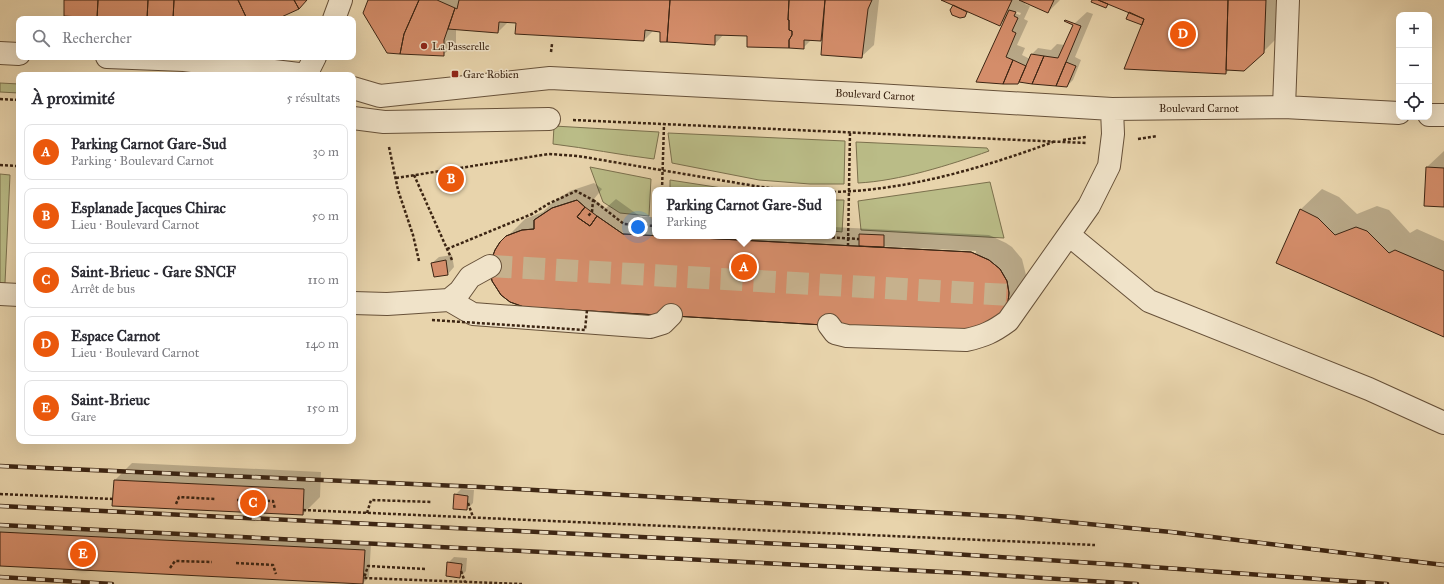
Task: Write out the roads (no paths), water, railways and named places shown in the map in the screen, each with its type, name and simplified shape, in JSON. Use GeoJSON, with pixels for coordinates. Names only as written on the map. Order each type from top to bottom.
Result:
{"type":"FeatureCollection","features":[{"type":"Feature","properties":{"kind":"street"},"geometry":{"type":"LineString","coordinates":[[1284,107],[1288,0]]}},
{"type":"Feature","properties":{"kind":"street"},"geometry":{"type":"LineString","coordinates":[[0,53],[16,54]]}},
{"type":"Feature","properties":{"kind":"street"},"geometry":{"type":"LineString","coordinates":[[184,60],[282,72]]}},
{"type":"Feature","properties":{"kind":"street"},"geometry":{"type":"LineString","coordinates":[[308,72],[314,60]]}},
{"type":"Feature","properties":{"kind":"street","name":"Boulevard Carnot"},"geometry":{"type":"LineString","coordinates":[[356,89],[380,96],[550,78],[1112,109],[1284,107],[1396,113]]}},
{"type":"Feature","properties":{"kind":"street"},"geometry":{"type":"LineString","coordinates":[[829,325],[835,333],[847,336],[966,340],[980,337],[994,331],[1008,321],[1018,295],[1069,234],[1089,206],[1109,166],[1112,139],[1112,109]]}},
{"type":"Feature","properties":{"kind":"street"},"geometry":{"type":"LineString","coordinates":[[1432,115],[1444,115]]}},
{"type":"Feature","properties":{"kind":"street"},"geometry":{"type":"LineString","coordinates":[[356,118],[384,122],[549,119]]}},
{"type":"Feature","properties":{"kind":"street"},"geometry":{"type":"LineString","coordinates":[[1069,234],[1149,301],[1369,389],[1444,423]]}},
{"type":"Feature","properties":{"kind":"street"},"geometry":{"type":"LineString","coordinates":[[449,300],[460,291],[470,277],[490,266]]}},
{"type":"Feature","properties":{"kind":"street"},"geometry":{"type":"LineString","coordinates":[[0,294],[16,294]]}},
{"type":"Feature","properties":{"kind":"street"},"geometry":{"type":"LineString","coordinates":[[356,303],[387,304],[449,300],[473,314],[650,327],[663,323],[671,315]]}},
{"type":"Feature","properties":{"kind":"tunnel"},"geometry":{"type":"LineString","coordinates":[[490,266],[1009,295]]}},
{"type":"Feature","properties":{"kind":"railway"},"geometry":{"type":"LineString","coordinates":[[0,466],[481,487],[1015,517],[1171,532],[1444,565]]}},
{"type":"Feature","properties":{"kind":"railway"},"geometry":{"type":"LineString","coordinates":[[0,506],[846,547],[1387,584]]}},
{"type":"Feature","properties":{"kind":"railway"},"geometry":{"type":"LineString","coordinates":[[0,525],[963,573],[1137,584]]}},
{"type":"Feature","properties":{"kind":"railway"},"geometry":{"type":"LineString","coordinates":[[0,577],[112,584]]}},
{"type":"Feature","properties":{"kind":"place","name":"Espace Carnot"},"geometry":{"type":"Point","coordinates":[1183,34]}},
{"type":"Feature","properties":{"kind":"place","name":"La Passerelle"},"geometry":{"type":"Point","coordinates":[424,46]}},
{"type":"Feature","properties":{"kind":"place","name":"Gare Robien"},"geometry":{"type":"Point","coordinates":[455,74]}},
{"type":"Feature","properties":{"kind":"place","name":"Esplanade Jacques Chirac"},"geometry":{"type":"Point","coordinates":[451,179]}},
{"type":"Feature","properties":{"kind":"place","name":"Parking Carnot Gare-Sud"},"geometry":{"type":"Point","coordinates":[744,267]}},
{"type":"Feature","properties":{"kind":"place","name":"Saint-Brieuc - Gare SNCF"},"geometry":{"type":"Point","coordinates":[253,503]}},
{"type":"Feature","properties":{"kind":"place","name":"Saint-Brieuc"},"geometry":{"type":"Point","coordinates":[83,554]}}]}
